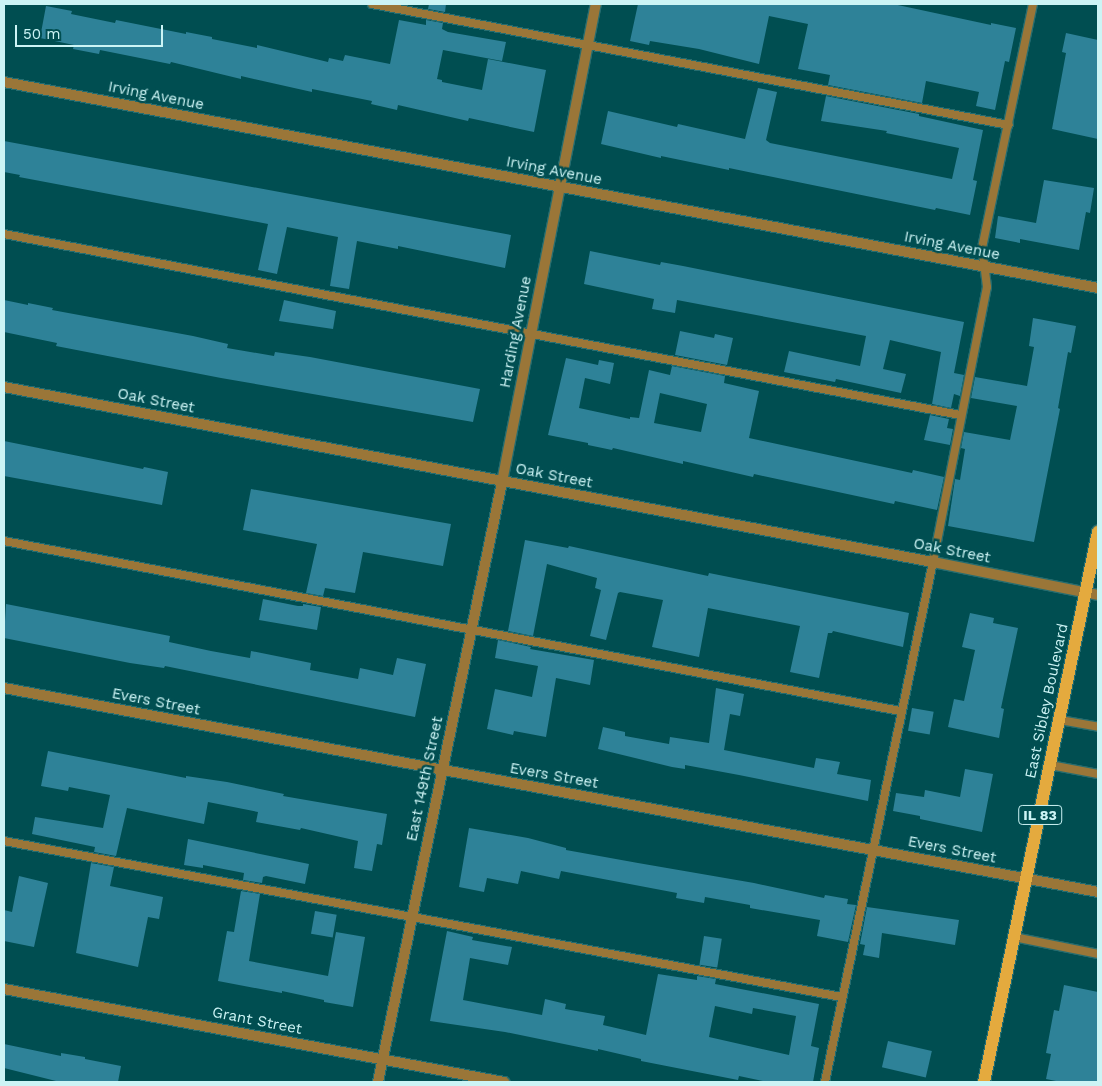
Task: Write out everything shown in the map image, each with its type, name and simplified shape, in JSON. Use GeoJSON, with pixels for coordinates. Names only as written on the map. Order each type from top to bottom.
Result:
{"type":"FeatureCollection","features":[{"type":"Feature","properties":{"kind":"main road","name":"East Sibley Boulevard"},"geometry":{"type":"LineString","coordinates":[[984,1082],[1050,765],[1092,594],[1098,534]]}},
{"type":"Feature","properties":{"kind":"street"},"geometry":{"type":"LineString","coordinates":[[560,187],[596,4]]}},
{"type":"Feature","properties":{"kind":"street","name":"Irving Avenue"},"geometry":{"type":"LineString","coordinates":[[4,82],[1098,288]]}},
{"type":"Feature","properties":{"kind":"street","name":"Harding Avenue"},"geometry":{"type":"LineString","coordinates":[[502,482],[560,187]]}},
{"type":"Feature","properties":{"kind":"street","name":"Oak Street"},"geometry":{"type":"LineString","coordinates":[[4,387],[933,562],[1092,594]]}},
{"type":"Feature","properties":{"kind":"street","name":"East 149th Street"},"geometry":{"type":"LineString","coordinates":[[378,1082],[502,482]]}},
{"type":"Feature","properties":{"kind":"street","name":"Evers Street"},"geometry":{"type":"LineString","coordinates":[[4,688],[1098,892]]}},
{"type":"Feature","properties":{"kind":"street","name":"Grant Street"},"geometry":{"type":"LineString","coordinates":[[4,989],[504,1082]]}},
{"type":"Feature","properties":{"kind":"lane"},"geometry":{"type":"LineString","coordinates":[[372,4],[1009,125]]}},
{"type":"Feature","properties":{"kind":"lane"},"geometry":{"type":"LineString","coordinates":[[825,1082],[900,711],[933,562],[986,287],[982,248],[1009,125],[1032,4]]}},
{"type":"Feature","properties":{"kind":"lane"},"geometry":{"type":"LineString","coordinates":[[4,234],[960,414]]}},
{"type":"Feature","properties":{"kind":"lane"},"geometry":{"type":"LineString","coordinates":[[4,541],[472,628],[900,711]]}},
{"type":"Feature","properties":{"kind":"lane"},"geometry":{"type":"LineString","coordinates":[[1060,720],[1098,727]]}},
{"type":"Feature","properties":{"kind":"lane"},"geometry":{"type":"LineString","coordinates":[[1050,765],[1098,774]]}},
{"type":"Feature","properties":{"kind":"lane"},"geometry":{"type":"LineString","coordinates":[[4,841],[842,997]]}},
{"type":"Feature","properties":{"kind":"lane"},"geometry":{"type":"LineString","coordinates":[[1014,937],[1098,954]]}},
{"type":"Feature","properties":{"kind":"building"},"geometry":{"type":"Polygon","coordinates":[[[429,4],[446,4],[445,12],[428,9],[429,4]]]}},
{"type":"Feature","properties":{"kind":"building"},"geometry":{"type":"Polygon","coordinates":[[[638,4],[893,4],[991,25],[991,23],[1016,28],[1009,62],[1005,61],[995,110],[976,106],[979,92],[926,81],[922,103],[828,85],[830,75],[798,69],[808,24],[769,16],[759,64],[699,49],[650,41],[649,45],[630,41],[638,4]]]}},
{"type":"Feature","properties":{"kind":"building"},"geometry":{"type":"Polygon","coordinates":[[[46,6],[72,11],[71,14],[115,23],[116,20],[186,34],[186,32],[212,37],[212,39],[257,48],[257,45],[328,62],[329,58],[343,61],[345,55],[390,64],[399,20],[426,25],[426,20],[443,23],[442,29],[448,32],[506,42],[502,61],[443,50],[437,79],[442,80],[442,82],[482,90],[488,59],[546,70],[534,132],[469,118],[468,121],[398,105],[397,110],[371,104],[372,101],[312,89],[312,92],[241,76],[241,79],[171,62],[170,64],[100,50],[99,54],[73,49],[74,45],[40,38],[46,6]]]}},
{"type":"Feature","properties":{"kind":"building"},"geometry":{"type":"Polygon","coordinates":[[[1066,33],[1098,40],[1098,139],[1052,129],[1066,53],[1062,52],[1066,33]]]}},
{"type":"Feature","properties":{"kind":"building"},"geometry":{"type":"Polygon","coordinates":[[[758,88],[777,92],[766,140],[770,143],[952,179],[959,148],[886,133],[887,131],[821,121],[826,96],[919,114],[919,116],[983,130],[973,180],[977,181],[970,215],[936,208],[935,210],[729,168],[729,170],[661,156],[661,158],[601,144],[608,111],[677,127],[678,124],[745,139],[758,88]]]}},
{"type":"Feature","properties":{"kind":"building"},"geometry":{"type":"Polygon","coordinates":[[[4,141],[511,235],[505,268],[398,246],[398,249],[357,241],[349,289],[330,286],[338,237],[287,227],[277,274],[258,270],[268,224],[19,177],[20,175],[4,172],[4,141]]]}},
{"type":"Feature","properties":{"kind":"building"},"geometry":{"type":"Polygon","coordinates":[[[1044,180],[1094,188],[1090,213],[1086,212],[1079,250],[1020,239],[1020,243],[995,238],[998,216],[1036,223],[1044,180]]]}},
{"type":"Feature","properties":{"kind":"building"},"geometry":{"type":"Polygon","coordinates":[[[590,251],[660,265],[661,262],[683,266],[964,322],[954,373],[964,375],[960,396],[954,394],[951,408],[932,404],[941,352],[890,340],[883,369],[906,374],[901,393],[836,379],[835,382],[784,372],[789,351],[860,366],[866,336],[677,300],[675,313],[652,309],[654,299],[584,284],[590,251]]]}},
{"type":"Feature","properties":{"kind":"building"},"geometry":{"type":"Polygon","coordinates":[[[4,300],[28,305],[28,303],[53,308],[52,310],[193,336],[228,344],[227,348],[274,356],[275,352],[310,357],[480,389],[473,422],[221,378],[56,346],[57,343],[4,332],[4,300]]]}},
{"type":"Feature","properties":{"kind":"building"},"geometry":{"type":"Polygon","coordinates":[[[284,300],[336,311],[333,329],[279,321],[284,300]]]}},
{"type":"Feature","properties":{"kind":"building"},"geometry":{"type":"Polygon","coordinates":[[[1033,318],[1076,326],[1071,353],[1068,352],[1058,408],[1060,409],[1034,542],[948,526],[955,479],[960,480],[965,449],[961,448],[964,432],[1010,440],[1017,406],[971,398],[975,377],[1027,386],[1034,347],[1029,346],[1033,318]]]}},
{"type":"Feature","properties":{"kind":"building"},"geometry":{"type":"Polygon","coordinates":[[[680,331],[714,338],[715,334],[733,338],[727,365],[675,355],[680,331]]]}},
{"type":"Feature","properties":{"kind":"building"},"geometry":{"type":"Polygon","coordinates":[[[566,358],[598,365],[599,360],[614,363],[610,384],[585,378],[579,408],[630,419],[630,417],[639,418],[649,370],[670,375],[672,366],[725,376],[724,383],[759,391],[749,438],[912,473],[913,470],[944,477],[937,510],[895,501],[894,504],[754,474],[753,477],[683,461],[683,464],[548,435],[566,358]],[[660,393],[654,423],[701,432],[707,404],[660,393]]]}},
{"type":"Feature","properties":{"kind":"building"},"geometry":{"type":"Polygon","coordinates":[[[930,415],[949,419],[947,428],[953,429],[950,445],[924,440],[930,415]]]}},
{"type":"Feature","properties":{"kind":"building"},"geometry":{"type":"Polygon","coordinates":[[[4,441],[143,469],[144,467],[168,472],[162,505],[4,476],[4,441]]]}},
{"type":"Feature","properties":{"kind":"building"},"geometry":{"type":"Polygon","coordinates":[[[251,489],[451,524],[443,566],[363,552],[355,593],[325,588],[323,596],[306,593],[317,544],[243,530],[251,489]]]}},
{"type":"Feature","properties":{"kind":"building"},"geometry":{"type":"Polygon","coordinates":[[[525,540],[568,548],[569,546],[708,576],[709,573],[909,613],[903,647],[833,631],[828,633],[819,678],[790,672],[800,626],[708,608],[699,657],[652,647],[663,600],[620,592],[618,593],[606,640],[590,636],[601,590],[595,588],[597,578],[547,564],[533,636],[508,631],[525,540]]]}},
{"type":"Feature","properties":{"kind":"building"},"geometry":{"type":"Polygon","coordinates":[[[263,599],[298,606],[303,606],[303,604],[321,607],[317,630],[259,620],[263,599]]]}},
{"type":"Feature","properties":{"kind":"building"},"geometry":{"type":"Polygon","coordinates":[[[6,604],[170,636],[169,642],[211,651],[250,658],[251,651],[311,663],[310,670],[358,679],[360,668],[393,675],[397,658],[426,664],[415,717],[165,666],[164,668],[130,663],[4,638],[6,604]]]}},
{"type":"Feature","properties":{"kind":"building"},"geometry":{"type":"Polygon","coordinates":[[[970,613],[994,618],[993,623],[1018,628],[1001,708],[1004,709],[999,738],[948,727],[954,699],[964,701],[975,650],[962,647],[970,613]]]}},
{"type":"Feature","properties":{"kind":"building"},"geometry":{"type":"Polygon","coordinates":[[[498,640],[531,647],[530,649],[594,660],[590,685],[556,678],[546,737],[514,731],[513,735],[487,729],[495,689],[532,697],[538,666],[495,658],[498,640]]]}},
{"type":"Feature","properties":{"kind":"building"},"geometry":{"type":"Polygon","coordinates":[[[716,688],[744,694],[740,716],[730,714],[724,750],[814,768],[816,758],[840,762],[837,774],[871,780],[868,801],[685,765],[685,769],[672,767],[598,749],[603,727],[625,732],[625,736],[669,744],[670,737],[709,743],[716,688]]]}},
{"type":"Feature","properties":{"kind":"building"},"geometry":{"type":"Polygon","coordinates":[[[912,708],[934,712],[930,734],[908,731],[912,708]]]}},
{"type":"Feature","properties":{"kind":"building"},"geometry":{"type":"Polygon","coordinates":[[[48,751],[186,778],[186,776],[227,782],[284,794],[283,796],[387,814],[382,845],[377,844],[372,871],[354,868],[358,841],[301,828],[300,830],[256,822],[258,812],[208,802],[204,824],[127,808],[116,856],[94,852],[95,847],[32,834],[35,817],[103,828],[110,795],[69,787],[68,791],[41,786],[48,751]]]}},
{"type":"Feature","properties":{"kind":"building"},"geometry":{"type":"Polygon","coordinates":[[[965,769],[993,774],[982,832],[920,819],[920,816],[893,811],[896,793],[924,797],[925,790],[960,797],[965,769]]]}},
{"type":"Feature","properties":{"kind":"building"},"geometry":{"type":"Polygon","coordinates":[[[469,828],[528,838],[566,848],[566,850],[754,883],[824,898],[825,895],[848,899],[847,904],[856,905],[848,942],[817,936],[820,920],[750,908],[750,905],[705,897],[704,903],[676,898],[677,893],[561,871],[559,879],[521,871],[518,884],[487,878],[484,892],[459,887],[469,828]]]}},
{"type":"Feature","properties":{"kind":"building"},"geometry":{"type":"Polygon","coordinates":[[[188,839],[309,864],[305,884],[266,876],[263,877],[262,883],[243,880],[244,873],[203,865],[203,868],[184,865],[188,839]]]}},
{"type":"Feature","properties":{"kind":"building"},"geometry":{"type":"Polygon","coordinates":[[[91,863],[114,867],[110,886],[163,897],[159,919],[148,917],[138,967],[76,953],[91,863]]]}},
{"type":"Feature","properties":{"kind":"building"},"geometry":{"type":"Polygon","coordinates":[[[19,876],[48,883],[34,947],[4,941],[4,910],[12,912],[19,876]]]}},
{"type":"Feature","properties":{"kind":"building"},"geometry":{"type":"Polygon","coordinates":[[[241,891],[260,894],[249,961],[328,976],[336,932],[365,937],[353,1007],[282,991],[282,993],[218,981],[227,931],[234,932],[241,891]]]}},
{"type":"Feature","properties":{"kind":"building"},"geometry":{"type":"Polygon","coordinates":[[[867,907],[959,920],[955,945],[882,933],[879,958],[863,955],[865,945],[860,944],[867,907]]]}},
{"type":"Feature","properties":{"kind":"building"},"geometry":{"type":"Polygon","coordinates":[[[315,911],[337,915],[333,937],[311,934],[315,911]]]}},
{"type":"Feature","properties":{"kind":"building"},"geometry":{"type":"Polygon","coordinates":[[[447,931],[473,937],[472,940],[512,947],[508,965],[470,958],[463,1000],[542,1015],[545,999],[566,1004],[565,1009],[605,1016],[603,1025],[646,1035],[658,974],[697,980],[697,976],[716,979],[715,984],[819,1004],[811,1046],[819,1048],[813,1082],[768,1082],[739,1076],[738,1080],[641,1061],[641,1059],[598,1049],[598,1051],[505,1032],[430,1021],[447,931]],[[715,1006],[709,1037],[789,1055],[796,1016],[753,1008],[752,1014],[715,1006]]]}},
{"type":"Feature","properties":{"kind":"building"},"geometry":{"type":"Polygon","coordinates":[[[704,936],[722,939],[717,967],[699,965],[704,936]]]}},
{"type":"Feature","properties":{"kind":"building"},"geometry":{"type":"Polygon","coordinates":[[[1064,985],[1098,992],[1098,1082],[1061,1082],[1046,1079],[1051,1054],[1046,1053],[1054,1010],[1059,1011],[1064,985]]]}},
{"type":"Feature","properties":{"kind":"building"},"geometry":{"type":"Polygon","coordinates":[[[888,1041],[932,1051],[926,1077],[882,1067],[888,1041]]]}},
{"type":"Feature","properties":{"kind":"building"},"geometry":{"type":"Polygon","coordinates":[[[4,1044],[61,1056],[61,1053],[85,1057],[85,1059],[121,1066],[118,1082],[60,1082],[4,1068],[4,1044]]]}}]}
